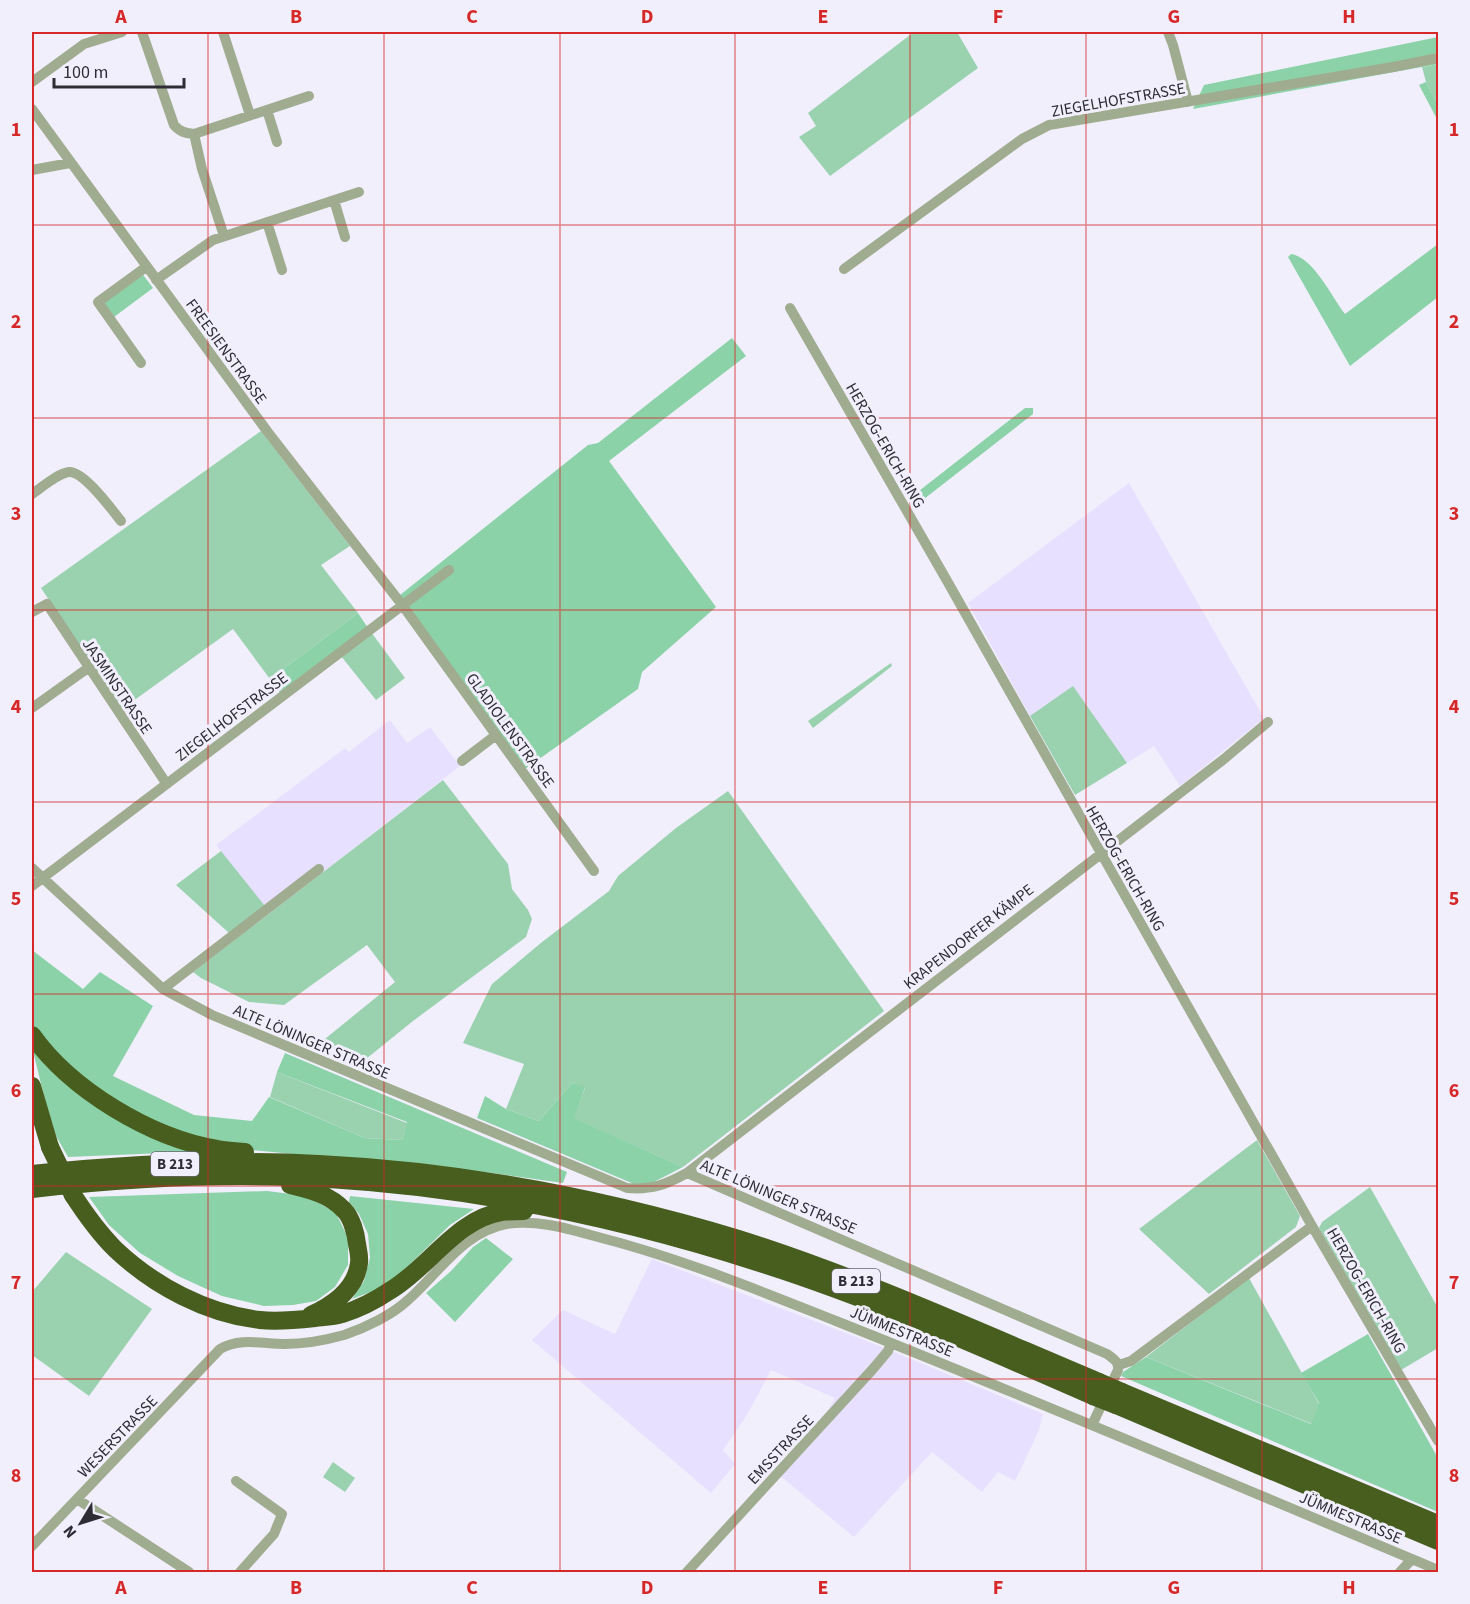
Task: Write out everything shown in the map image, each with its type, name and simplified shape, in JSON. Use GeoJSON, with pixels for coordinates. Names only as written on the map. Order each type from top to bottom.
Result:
{"type":"FeatureCollection","features":[{"type":"Feature","properties":{"kind":"highway"},"geometry":{"type":"LineString","coordinates":[[32,1035],[74,1081],[120,1113],[142,1123],[188,1142],[218,1150],[307,1156],[319,1164]]}},
{"type":"Feature","properties":{"kind":"highway","name":"B 213"},"geometry":{"type":"LineString","coordinates":[[32,1086],[50,1147],[73,1196],[92,1224],[115,1249],[140,1270],[171,1290],[237,1316],[262,1320],[298,1320],[340,1315],[393,1289],[472,1222],[500,1212],[524,1211],[564,1216],[637,1233],[647,1230]]}},
{"type":"Feature","properties":{"kind":"highway","name":"B 213"},"geometry":{"type":"LineString","coordinates":[[32,1174],[153,1164],[211,1162],[319,1164],[403,1171],[496,1183],[574,1197],[662,1218],[739,1240],[823,1268],[920,1307],[1096,1389]]}},
{"type":"Feature","properties":{"kind":"highway"},"geometry":{"type":"LineString","coordinates":[[241,1176],[253,1183],[289,1185],[319,1192],[345,1211],[356,1234],[360,1262],[354,1281],[342,1297],[322,1310],[298,1320]]}},
{"type":"Feature","properties":{"kind":"highway","name":"B 213"},"geometry":{"type":"LineString","coordinates":[[32,1189],[80,1183],[147,1179],[241,1176],[327,1179],[483,1196],[566,1211],[647,1230],[756,1262],[842,1291],[1438,1524]]}},
{"type":"Feature","properties":{"kind":"highway","name":"B 213"},"geometry":{"type":"LineString","coordinates":[[1119,1398],[1438,1541]]}},
{"type":"Feature","properties":{"kind":"street"},"geometry":{"type":"LineString","coordinates":[[32,82],[84,44],[122,32]]}},
{"type":"Feature","properties":{"kind":"street"},"geometry":{"type":"LineString","coordinates":[[142,32],[174,125],[185,133],[194,134],[309,96]]}},
{"type":"Feature","properties":{"kind":"street"},"geometry":{"type":"LineString","coordinates":[[224,32],[250,116]]}},
{"type":"Feature","properties":{"kind":"street"},"geometry":{"type":"LineString","coordinates":[[1168,32],[1188,102]]}},
{"type":"Feature","properties":{"kind":"street","name":"ZIEGELHOFSTRASSE"},"geometry":{"type":"LineString","coordinates":[[844,269],[1022,139],[1049,125],[1438,58]]}},
{"type":"Feature","properties":{"kind":"street","name":"FREESIENSTRASSE"},"geometry":{"type":"LineString","coordinates":[[32,110],[263,425],[403,606]]}},
{"type":"Feature","properties":{"kind":"street"},"geometry":{"type":"LineString","coordinates":[[267,110],[278,142]]}},
{"type":"Feature","properties":{"kind":"street"},"geometry":{"type":"LineString","coordinates":[[194,134],[202,169],[224,236]]}},
{"type":"Feature","properties":{"kind":"street"},"geometry":{"type":"LineString","coordinates":[[32,170],[70,164]]}},
{"type":"Feature","properties":{"kind":"street"},"geometry":{"type":"LineString","coordinates":[[156,280],[213,240],[359,192]]}},
{"type":"Feature","properties":{"kind":"street"},"geometry":{"type":"LineString","coordinates":[[333,200],[345,237]]}},
{"type":"Feature","properties":{"kind":"street"},"geometry":{"type":"LineString","coordinates":[[267,222],[282,270]]}},
{"type":"Feature","properties":{"kind":"street"},"geometry":{"type":"LineString","coordinates":[[141,363],[98,302],[146,267]]}},
{"type":"Feature","properties":{"kind":"street","name":"HERZOG-ERICH-RING"},"geometry":{"type":"LineString","coordinates":[[790,308],[1312,1226],[1438,1441]]}},
{"type":"Feature","properties":{"kind":"street"},"geometry":{"type":"LineString","coordinates":[[32,494],[60,475],[68,472],[76,473],[90,485],[121,521]]}},
{"type":"Feature","properties":{"kind":"street","name":"ZIEGELHOFSTRASSE"},"geometry":{"type":"LineString","coordinates":[[32,886],[449,570]]}},
{"type":"Feature","properties":{"kind":"street","name":"JASMINSTRASSE"},"geometry":{"type":"LineString","coordinates":[[32,612],[47,604],[166,783]]}},
{"type":"Feature","properties":{"kind":"street","name":"GLADIOLENSTRASSE"},"geometry":{"type":"LineString","coordinates":[[403,606],[594,872]]}},
{"type":"Feature","properties":{"kind":"street"},"geometry":{"type":"LineString","coordinates":[[32,708],[88,668]]}},
{"type":"Feature","properties":{"kind":"street","name":"KRAPENDORFER KÄMPE"},"geometry":{"type":"LineString","coordinates":[[687,1173],[1268,723]]}},
{"type":"Feature","properties":{"kind":"street"},"geometry":{"type":"LineString","coordinates":[[462,761],[496,735]]}},
{"type":"Feature","properties":{"kind":"street","name":"ALTE LÖNINGER STRASSE"},"geometry":{"type":"LineString","coordinates":[[32,868],[163,989],[212,1015],[627,1188],[659,1187],[687,1173],[1107,1354],[1119,1365]]}},
{"type":"Feature","properties":{"kind":"street"},"geometry":{"type":"LineString","coordinates":[[163,989],[319,869]]}},
{"type":"Feature","properties":{"kind":"street","name":"JÜMMESTRASSE"},"geometry":{"type":"LineString","coordinates":[[225,1346],[239,1342],[285,1344],[343,1335],[372,1323],[406,1302],[471,1239],[488,1229],[519,1223],[562,1228],[626,1244],[717,1274],[1092,1425],[1438,1570]]}},
{"type":"Feature","properties":{"kind":"street"},"geometry":{"type":"LineString","coordinates":[[1092,1425],[1119,1365],[1131,1362],[1312,1226]]}},
{"type":"Feature","properties":{"kind":"street","name":"EMSSTRASSE"},"geometry":{"type":"LineString","coordinates":[[687,1572],[872,1370],[888,1352],[891,1343]]}},
{"type":"Feature","properties":{"kind":"street","name":"WESERSTRASSE"},"geometry":{"type":"LineString","coordinates":[[32,1546],[225,1346]]}},
{"type":"Feature","properties":{"kind":"street"},"geometry":{"type":"LineString","coordinates":[[236,1481],[282,1514],[274,1534],[240,1572]]}},
{"type":"Feature","properties":{"kind":"street"},"geometry":{"type":"LineString","coordinates":[[77,1499],[189,1572]]}},
{"type":"Feature","properties":{"kind":"street"},"geometry":{"type":"LineString","coordinates":[[1400,1572],[1412,1559]]}},
{"type":"Feature","properties":{"kind":"shaded area"},"geometry":{"type":"Polygon","coordinates":[[[1129,483],[1264,718],[1180,786],[1154,746],[1127,763],[1073,687],[1030,716],[968,603],[1129,483]]]}},
{"type":"Feature","properties":{"kind":"shaded area"},"geometry":{"type":"Polygon","coordinates":[[[390,720],[407,743],[430,727],[460,766],[270,913],[216,845],[345,748],[349,752],[390,720]]]}},
{"type":"Feature","properties":{"kind":"shaded area"},"geometry":{"type":"Polygon","coordinates":[[[652,1259],[882,1347],[1043,1414],[1039,1430],[1015,1481],[998,1472],[982,1492],[932,1452],[854,1537],[779,1475],[836,1413],[829,1408],[835,1398],[771,1370],[747,1415],[723,1450],[735,1464],[711,1493],[532,1340],[563,1310],[615,1334],[652,1259]]]}},
{"type":"Feature","properties":{"kind":"green space"},"geometry":{"type":"Polygon","coordinates":[[[914,32],[957,32],[978,68],[830,176],[799,137],[816,126],[808,113],[914,32]]]}},
{"type":"Feature","properties":{"kind":"green space"},"geometry":{"type":"Polygon","coordinates":[[[1438,37],[1438,64],[1193,109],[1204,85],[1438,37]]]}},
{"type":"Feature","properties":{"kind":"green space"},"geometry":{"type":"Polygon","coordinates":[[[1438,64],[1438,105],[1426,82],[1422,67],[1438,64]]]}},
{"type":"Feature","properties":{"kind":"green space"},"geometry":{"type":"Polygon","coordinates":[[[1426,82],[1438,105],[1438,121],[1419,85],[1426,82]]]}},
{"type":"Feature","properties":{"kind":"green space"},"geometry":{"type":"Polygon","coordinates":[[[1438,244],[1438,297],[1350,366],[1288,257],[1291,254],[1307,262],[1345,314],[1438,244]]]}},
{"type":"Feature","properties":{"kind":"green space"},"geometry":{"type":"Polygon","coordinates":[[[141,272],[153,288],[114,317],[103,301],[141,272]]]}},
{"type":"Feature","properties":{"kind":"green space"},"geometry":{"type":"Polygon","coordinates":[[[732,338],[746,356],[609,461],[716,607],[642,672],[638,689],[525,769],[400,595],[588,445],[598,443],[732,338]]]}},
{"type":"Feature","properties":{"kind":"green space"},"geometry":{"type":"Polygon","coordinates":[[[1025,408],[1033,408],[1033,414],[915,506],[910,498],[1025,408]]]}},
{"type":"Feature","properties":{"kind":"green space"},"geometry":{"type":"Polygon","coordinates":[[[261,431],[350,546],[321,565],[358,613],[270,679],[233,629],[122,709],[41,588],[261,431]]]}},
{"type":"Feature","properties":{"kind":"green space"},"geometry":{"type":"Polygon","coordinates":[[[358,613],[368,628],[280,693],[270,679],[358,613]]]}},
{"type":"Feature","properties":{"kind":"green space"},"geometry":{"type":"Polygon","coordinates":[[[368,628],[405,678],[376,700],[337,651],[368,628]]]}},
{"type":"Feature","properties":{"kind":"green space"},"geometry":{"type":"Polygon","coordinates":[[[891,663],[892,666],[813,728],[808,721],[891,663]]]}},
{"type":"Feature","properties":{"kind":"green space"},"geometry":{"type":"Polygon","coordinates":[[[1073,686],[1127,763],[1075,795],[1030,716],[1073,686]]]}},
{"type":"Feature","properties":{"kind":"green space"},"geometry":{"type":"Polygon","coordinates":[[[443,780],[508,864],[512,889],[532,919],[526,937],[413,1021],[361,1063],[320,1043],[395,982],[367,945],[284,1005],[249,1002],[193,972],[443,780]]]}},
{"type":"Feature","properties":{"kind":"green space"},"geometry":{"type":"Polygon","coordinates":[[[728,791],[884,1011],[683,1167],[573,1118],[585,1088],[572,1083],[539,1121],[506,1109],[524,1064],[463,1043],[492,984],[609,891],[618,876],[676,828],[728,791]]]}},
{"type":"Feature","properties":{"kind":"green space"},"geometry":{"type":"Polygon","coordinates":[[[221,851],[265,906],[229,933],[176,885],[221,851]]]}},
{"type":"Feature","properties":{"kind":"green space"},"geometry":{"type":"Polygon","coordinates":[[[32,950],[83,989],[100,972],[153,1006],[113,1076],[194,1115],[252,1121],[269,1097],[365,1138],[402,1140],[407,1122],[277,1072],[285,1053],[567,1172],[563,1183],[493,1173],[220,1147],[169,1129],[79,1080],[32,1029],[32,950]]]}},
{"type":"Feature","properties":{"kind":"green space"},"geometry":{"type":"Polygon","coordinates":[[[32,1047],[185,1147],[188,1152],[68,1157],[56,1136],[32,1047]]]}},
{"type":"Feature","properties":{"kind":"green space"},"geometry":{"type":"Polygon","coordinates":[[[277,1072],[407,1123],[402,1140],[365,1138],[270,1097],[277,1072]]]}},
{"type":"Feature","properties":{"kind":"green space"},"geometry":{"type":"Polygon","coordinates":[[[572,1083],[585,1087],[574,1118],[683,1167],[652,1183],[634,1184],[477,1118],[485,1096],[506,1109],[539,1121],[572,1083]]]}},
{"type":"Feature","properties":{"kind":"green space"},"geometry":{"type":"Polygon","coordinates":[[[1257,1140],[1300,1216],[1296,1227],[1209,1294],[1139,1229],[1257,1140]]]}},
{"type":"Feature","properties":{"kind":"green space"},"geometry":{"type":"Polygon","coordinates":[[[1370,1187],[1438,1308],[1438,1348],[1401,1370],[1319,1228],[1322,1222],[1370,1187]]]}},
{"type":"Feature","properties":{"kind":"green space"},"geometry":{"type":"Polygon","coordinates":[[[267,1191],[307,1196],[336,1213],[348,1238],[348,1265],[335,1287],[316,1301],[264,1306],[222,1296],[178,1276],[140,1253],[109,1225],[89,1197],[267,1191]]]}},
{"type":"Feature","properties":{"kind":"green space"},"geometry":{"type":"Polygon","coordinates":[[[350,1196],[474,1209],[450,1225],[399,1275],[373,1291],[352,1299],[364,1281],[370,1258],[368,1234],[359,1214],[349,1202],[350,1196]]]}},
{"type":"Feature","properties":{"kind":"green space"},"geometry":{"type":"Polygon","coordinates":[[[486,1238],[513,1259],[455,1322],[426,1293],[473,1247],[486,1238]]]}},
{"type":"Feature","properties":{"kind":"green space"},"geometry":{"type":"Polygon","coordinates":[[[66,1252],[152,1309],[89,1396],[32,1355],[32,1292],[66,1252]]]}},
{"type":"Feature","properties":{"kind":"green space"},"geometry":{"type":"Polygon","coordinates":[[[1249,1278],[1319,1404],[1312,1424],[1146,1357],[1249,1278]]]}},
{"type":"Feature","properties":{"kind":"green space"},"geometry":{"type":"Polygon","coordinates":[[[1368,1334],[1438,1458],[1438,1512],[1121,1376],[1123,1372],[1146,1357],[1311,1424],[1319,1403],[1301,1373],[1368,1334]]]}},
{"type":"Feature","properties":{"kind":"green space"},"geometry":{"type":"Polygon","coordinates":[[[333,1462],[355,1478],[345,1492],[323,1477],[333,1462]]]}}]}
